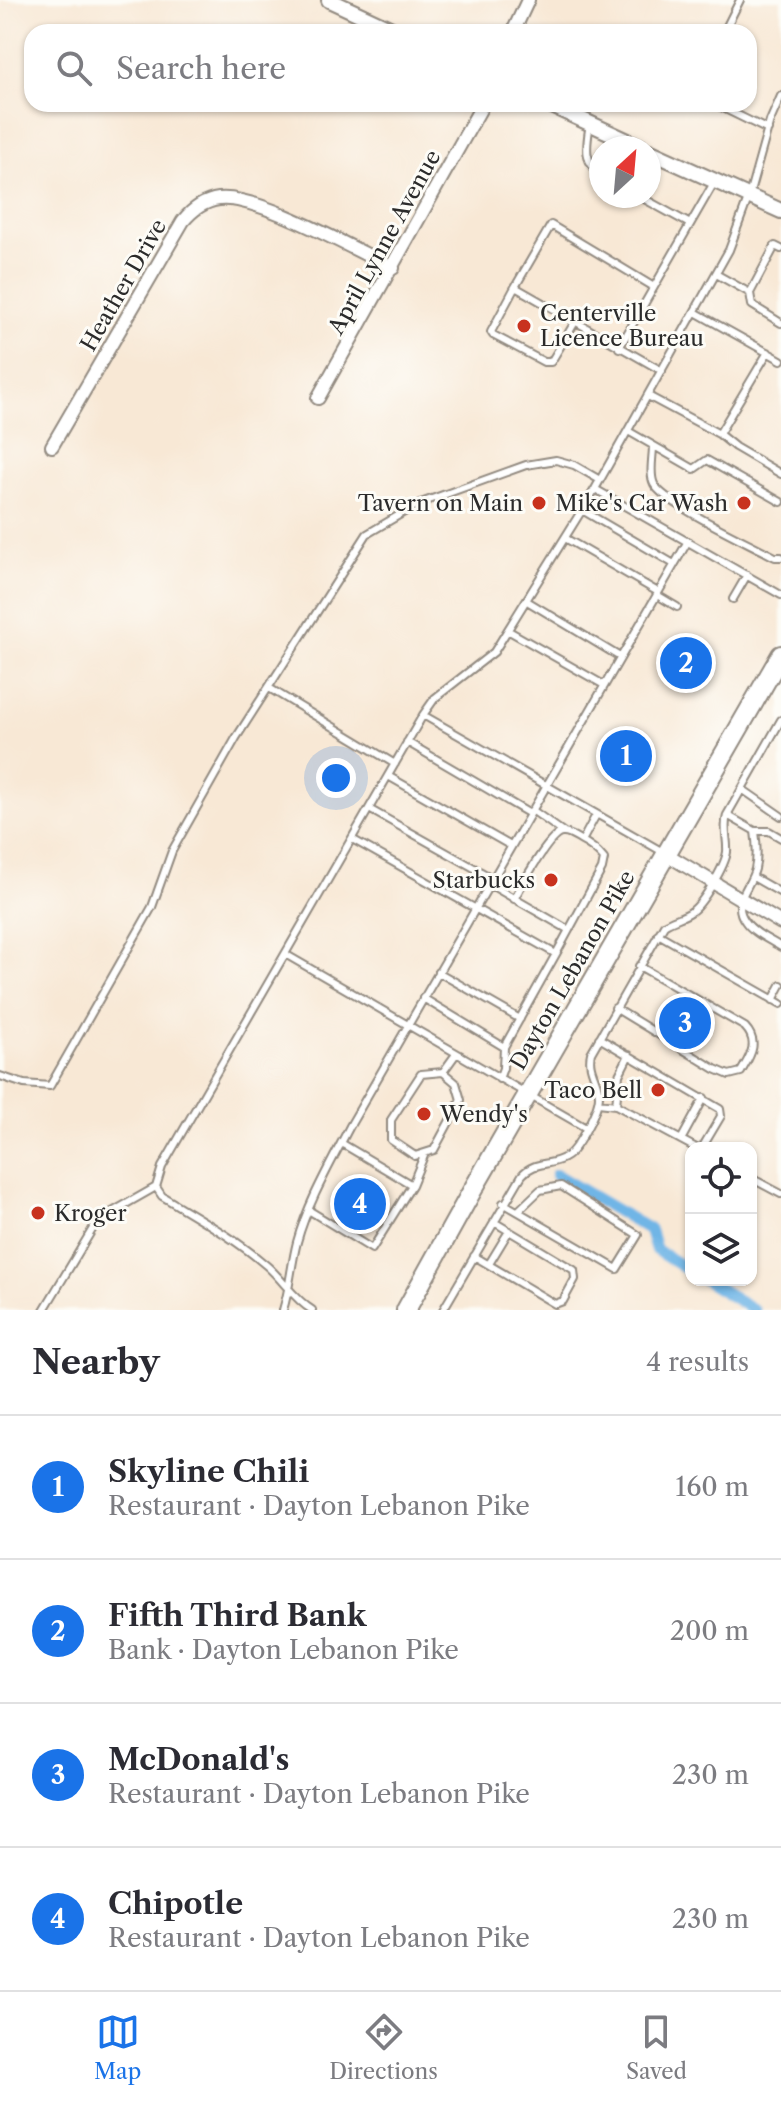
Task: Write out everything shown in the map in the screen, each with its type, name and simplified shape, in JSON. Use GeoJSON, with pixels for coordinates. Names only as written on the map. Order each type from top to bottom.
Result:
{"type":"FeatureCollection","features":[{"type":"Feature","properties":{"kind":"main road","name":"Dayton Lebanon Pike"},"geometry":{"type":"LineString","coordinates":[[406,1310],[781,655]]}},
{"type":"Feature","properties":{"kind":"street"},"geometry":{"type":"LineString","coordinates":[[517,24],[528,0]]}},
{"type":"Feature","properties":{"kind":"street"},"geometry":{"type":"LineString","coordinates":[[338,2],[382,24]]}},
{"type":"Feature","properties":{"kind":"street","name":"April Lynne Avenue"},"geometry":{"type":"LineString","coordinates":[[318,398],[479,112]]}},
{"type":"Feature","properties":{"kind":"street"},"geometry":{"type":"LineString","coordinates":[[566,112],[618,136]]}},
{"type":"Feature","properties":{"kind":"street"},"geometry":{"type":"LineString","coordinates":[[661,156],[781,211]]}},
{"type":"Feature","properties":{"kind":"street","name":"Heather Drive"},"geometry":{"type":"LineString","coordinates":[[52,446],[183,221],[198,206],[219,199],[248,201],[393,268]]}},
{"type":"Feature","properties":{"kind":"street"},"geometry":{"type":"LineString","coordinates":[[666,854],[781,923]]}},
{"type":"Feature","properties":{"kind":"lane"},"geometry":{"type":"LineString","coordinates":[[728,24],[740,0]]}},
{"type":"Feature","properties":{"kind":"lane"},"geometry":{"type":"LineString","coordinates":[[44,1310],[98,1220],[156,1187],[162,1167],[423,715],[435,698],[494,652],[509,631],[595,489],[716,274],[741,221],[781,96]]}},
{"type":"Feature","properties":{"kind":"lane"},"geometry":{"type":"LineString","coordinates":[[731,112],[768,130]]}},
{"type":"Feature","properties":{"kind":"lane"},"geometry":{"type":"LineString","coordinates":[[589,159],[586,150],[590,123]]}},
{"type":"Feature","properties":{"kind":"lane"},"geometry":{"type":"LineString","coordinates":[[619,348],[715,181]]}},
{"type":"Feature","properties":{"kind":"lane"},"geometry":{"type":"LineString","coordinates":[[661,208],[690,224]]}},
{"type":"Feature","properties":{"kind":"lane"},"geometry":{"type":"LineString","coordinates":[[575,322],[551,362],[544,362],[491,332],[551,225],[654,287]]}},
{"type":"Feature","properties":{"kind":"lane"},"geometry":{"type":"LineString","coordinates":[[781,249],[775,246],[750,293],[752,305],[781,323]]}},
{"type":"Feature","properties":{"kind":"lane"},"geometry":{"type":"LineString","coordinates":[[716,274],[750,293]]}},
{"type":"Feature","properties":{"kind":"lane"},"geometry":{"type":"LineString","coordinates":[[515,287],[662,371]]}},
{"type":"Feature","properties":{"kind":"lane"},"geometry":{"type":"LineString","coordinates":[[695,312],[781,360]]}},
{"type":"Feature","properties":{"kind":"lane"},"geometry":{"type":"LineString","coordinates":[[719,434],[768,352]]}},
{"type":"Feature","properties":{"kind":"lane"},"geometry":{"type":"LineString","coordinates":[[648,396],[719,434],[781,474]]}},
{"type":"Feature","properties":{"kind":"lane"},"geometry":{"type":"LineString","coordinates":[[628,431],[694,469],[707,460],[781,502]]}},
{"type":"Feature","properties":{"kind":"lane"},"geometry":{"type":"LineString","coordinates":[[653,446],[655,485],[670,500],[775,557],[781,557]]}},
{"type":"Feature","properties":{"kind":"lane"},"geometry":{"type":"LineString","coordinates":[[0,1076],[24,1084],[50,1086],[152,907],[172,851],[236,738],[367,534],[386,520],[431,499],[526,465],[556,460],[574,465],[600,480]]}},
{"type":"Feature","properties":{"kind":"lane"},"geometry":{"type":"LineString","coordinates":[[595,489],[781,595]]}},
{"type":"Feature","properties":{"kind":"lane"},"geometry":{"type":"LineString","coordinates":[[582,510],[674,564]]}},
{"type":"Feature","properties":{"kind":"lane"},"geometry":{"type":"LineString","coordinates":[[565,538],[677,607]]}},
{"type":"Feature","properties":{"kind":"lane"},"geometry":{"type":"LineString","coordinates":[[283,1310],[298,1241],[341,1143],[688,541]]}},
{"type":"Feature","properties":{"kind":"lane"},"geometry":{"type":"LineString","coordinates":[[733,599],[747,575]]}},
{"type":"Feature","properties":{"kind":"lane"},"geometry":{"type":"LineString","coordinates":[[527,601],[620,657]]}},
{"type":"Feature","properties":{"kind":"lane"},"geometry":{"type":"LineString","coordinates":[[509,631],[604,685]]}},
{"type":"Feature","properties":{"kind":"lane"},"geometry":{"type":"LineString","coordinates":[[269,688],[395,764]]}},
{"type":"Feature","properties":{"kind":"lane"},"geometry":{"type":"LineString","coordinates":[[423,715],[666,854]]}},
{"type":"Feature","properties":{"kind":"lane"},"geometry":{"type":"LineString","coordinates":[[443,1310],[503,1203],[525,1171],[572,1153],[598,1103],[597,1085],[589,1060],[599,1038],[658,934],[669,921],[692,912],[726,858],[724,831],[727,815],[779,729],[781,720]]}},
{"type":"Feature","properties":{"kind":"lane"},"geometry":{"type":"LineString","coordinates":[[407,742],[594,848],[604,859],[569,930],[504,1047],[499,1079]]}},
{"type":"Feature","properties":{"kind":"lane"},"geometry":{"type":"LineString","coordinates":[[388,776],[511,846]]}},
{"type":"Feature","properties":{"kind":"lane"},"geometry":{"type":"LineString","coordinates":[[742,789],[781,816]]}},
{"type":"Feature","properties":{"kind":"lane"},"geometry":{"type":"LineString","coordinates":[[369,809],[569,930]]}},
{"type":"Feature","properties":{"kind":"lane"},"geometry":{"type":"LineString","coordinates":[[582,841],[596,815]]}},
{"type":"Feature","properties":{"kind":"lane"},"geometry":{"type":"LineString","coordinates":[[727,815],[755,831],[769,831],[781,838]]}},
{"type":"Feature","properties":{"kind":"lane"},"geometry":{"type":"LineString","coordinates":[[755,831],[758,854],[753,877],[740,899],[744,921],[781,947]]}},
{"type":"Feature","properties":{"kind":"lane"},"geometry":{"type":"LineString","coordinates":[[514,899],[554,837],[563,832]]}},
{"type":"Feature","properties":{"kind":"lane"},"geometry":{"type":"LineString","coordinates":[[352,839],[556,954]]}},
{"type":"Feature","properties":{"kind":"lane"},"geometry":{"type":"LineString","coordinates":[[753,877],[781,893]]}},
{"type":"Feature","properties":{"kind":"lane"},"geometry":{"type":"LineString","coordinates":[[658,934],[781,1004]]}},
{"type":"Feature","properties":{"kind":"lane"},"geometry":{"type":"LineString","coordinates":[[285,954],[586,1128]]}},
{"type":"Feature","properties":{"kind":"lane"},"geometry":{"type":"LineString","coordinates":[[615,1008],[729,1075],[741,1072],[753,1051],[751,1034],[745,1027],[639,966]]}},
{"type":"Feature","properties":{"kind":"lane"},"geometry":{"type":"LineString","coordinates":[[438,972],[520,1019]]}},
{"type":"Feature","properties":{"kind":"lane"},"geometry":{"type":"LineString","coordinates":[[773,1000],[780,987]]}},
{"type":"Feature","properties":{"kind":"lane"},"geometry":{"type":"LineString","coordinates":[[423,998],[504,1047]]}},
{"type":"Feature","properties":{"kind":"lane"},"geometry":{"type":"LineString","coordinates":[[599,1038],[720,1109],[721,1116],[703,1142]]}},
{"type":"Feature","properties":{"kind":"lane"},"geometry":{"type":"LineString","coordinates":[[443,1072],[456,1054]]}},
{"type":"Feature","properties":{"kind":"lane"},"geometry":{"type":"LineString","coordinates":[[616,1105],[619,1075],[629,1055]]}},
{"type":"Feature","properties":{"kind":"lane"},"geometry":{"type":"LineString","coordinates":[[443,1072],[456,1083],[461,1100],[434,1150],[415,1156],[391,1140],[391,1120],[421,1074],[443,1072]]}},
{"type":"Feature","properties":{"kind":"lane"},"geometry":{"type":"LineString","coordinates":[[681,1140],[704,1098]]}},
{"type":"Feature","properties":{"kind":"lane"},"geometry":{"type":"LineString","coordinates":[[598,1103],[616,1105],[686,1142]]}},
{"type":"Feature","properties":{"kind":"lane"},"geometry":{"type":"LineString","coordinates":[[341,1143],[412,1185]]}},
{"type":"Feature","properties":{"kind":"lane"},"geometry":{"type":"LineString","coordinates":[[310,1211],[372,1249],[412,1185],[425,1153]]}},
{"type":"Feature","properties":{"kind":"lane"},"geometry":{"type":"LineString","coordinates":[[757,1181],[781,1194]]}},
{"type":"Feature","properties":{"kind":"lane"},"geometry":{"type":"LineString","coordinates":[[503,1203],[617,1269],[638,1235],[561,1186],[540,1190],[518,1211]]}},
{"type":"Feature","properties":{"kind":"lane"},"geometry":{"type":"LineString","coordinates":[[156,1187],[162,1196],[237,1242],[270,1268],[301,1303],[312,1310]]}},
{"type":"Feature","properties":{"kind":"lane"},"geometry":{"type":"LineString","coordinates":[[474,1256],[555,1304],[563,1301],[575,1279],[574,1270],[494,1222]]}},
{"type":"Feature","properties":{"kind":"lane"},"geometry":{"type":"LineString","coordinates":[[489,1264],[509,1231]]}},
{"type":"Feature","properties":{"kind":"waterway"},"geometry":{"type":"LineString","coordinates":[[556,1175],[650,1230],[656,1250],[685,1268]]}},
{"type":"Feature","properties":{"kind":"waterway"},"geometry":{"type":"LineString","coordinates":[[715,1286],[754,1310]]}},
{"type":"Feature","properties":{"kind":"place","name":"Centerville Licence Bureau"},"geometry":{"type":"Point","coordinates":[524,326]}},
{"type":"Feature","properties":{"kind":"place","name":"Tavern on Main"},"geometry":{"type":"Point","coordinates":[539,503]}},
{"type":"Feature","properties":{"kind":"place","name":"Mike's Car Wash"},"geometry":{"type":"Point","coordinates":[744,503]}},
{"type":"Feature","properties":{"kind":"place","name":"Fifth Third Bank"},"geometry":{"type":"Point","coordinates":[686,663]}},
{"type":"Feature","properties":{"kind":"place","name":"Skyline Chili"},"geometry":{"type":"Point","coordinates":[626,756]}},
{"type":"Feature","properties":{"kind":"place","name":"Starbucks"},"geometry":{"type":"Point","coordinates":[551,880]}},
{"type":"Feature","properties":{"kind":"place","name":"McDonald's"},"geometry":{"type":"Point","coordinates":[685,1023]}},
{"type":"Feature","properties":{"kind":"place","name":"Taco Bell"},"geometry":{"type":"Point","coordinates":[658,1090]}},
{"type":"Feature","properties":{"kind":"place","name":"Wendy's"},"geometry":{"type":"Point","coordinates":[424,1114]}},
{"type":"Feature","properties":{"kind":"place","name":"Chipotle"},"geometry":{"type":"Point","coordinates":[360,1204]}},
{"type":"Feature","properties":{"kind":"place","name":"Kroger"},"geometry":{"type":"Point","coordinates":[38,1213]}}]}
